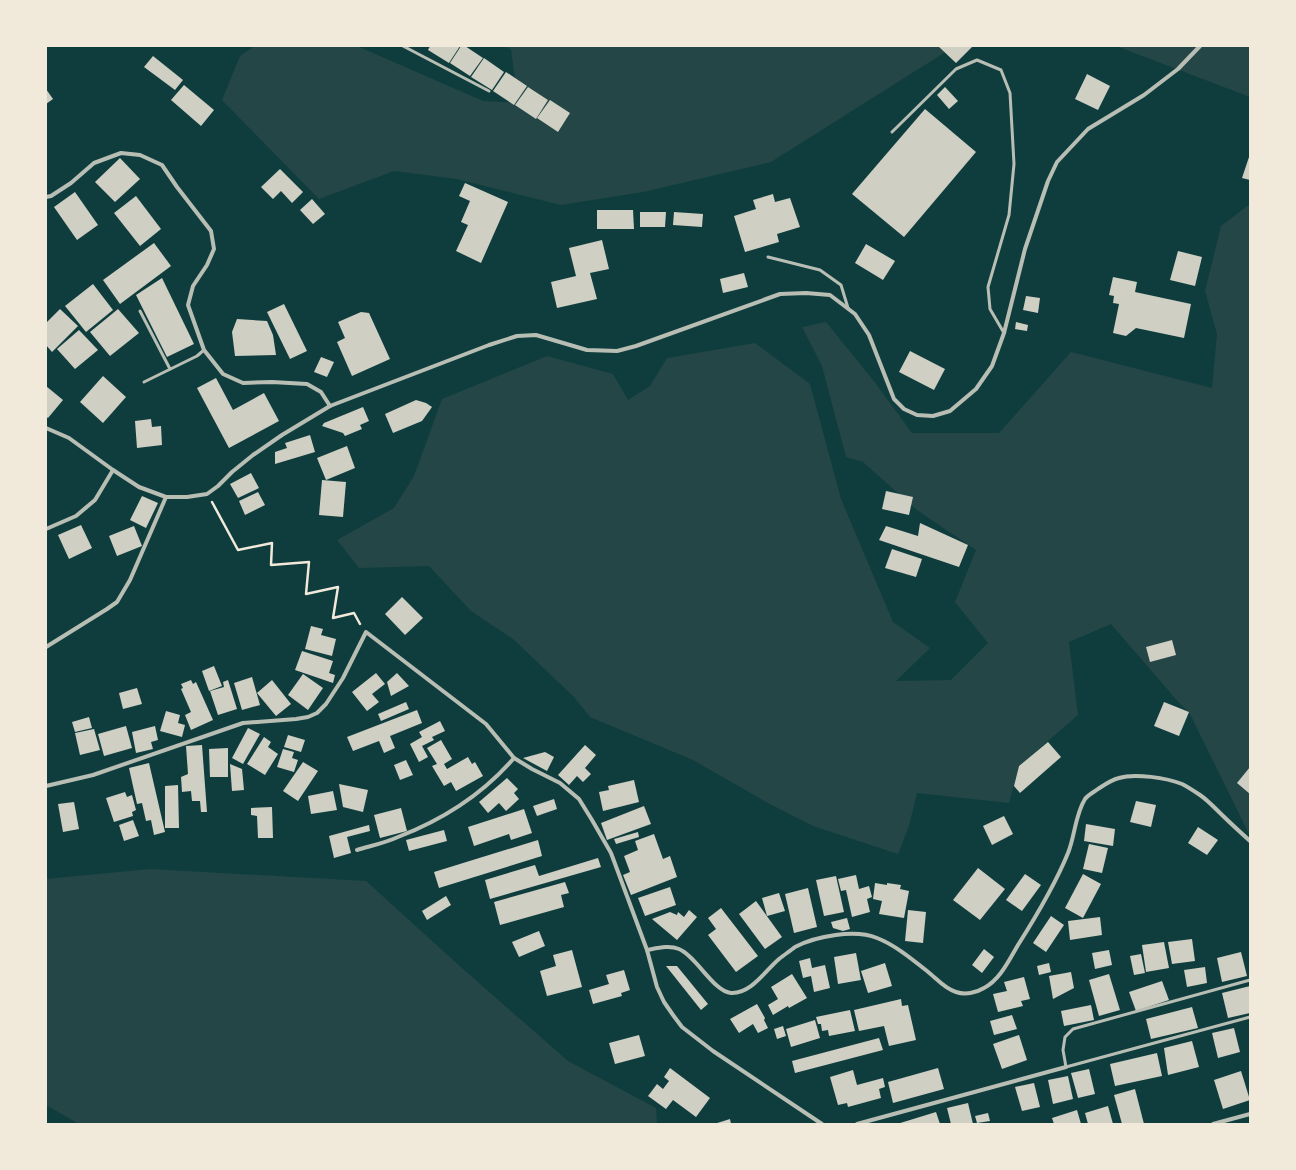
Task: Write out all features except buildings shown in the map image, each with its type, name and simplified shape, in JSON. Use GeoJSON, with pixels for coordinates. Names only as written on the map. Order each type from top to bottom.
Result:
{"type":"FeatureCollection","features":[{"type":"Feature","properties":{"kind":"street"},"geometry":{"type":"LineString","coordinates":[[46,428],[69,438],[139,487],[166,497],[187,497],[207,494],[253,455],[282,435],[330,406],[457,356],[517,336],[536,335],[587,350],[616,351],[636,346],[780,294],[806,293],[830,295],[855,314],[869,335],[894,399],[904,409],[917,415],[933,416],[950,411],[976,389],[992,366],[1004,333],[1024,249],[1048,181],[1057,162],[1088,129],[1144,95],[1178,69],[1200,46]]}},
{"type":"Feature","properties":{"kind":"street"},"geometry":{"type":"LineString","coordinates":[[46,197],[51,196],[71,184],[94,163],[121,152],[140,155],[162,165],[211,231],[214,249],[207,265],[193,286],[188,305],[204,350],[223,374],[243,383],[272,382],[307,384],[321,392],[330,406]]}},
{"type":"Feature","properties":{"kind":"street"},"geometry":{"type":"LineString","coordinates":[[46,528],[76,516],[94,500],[113,470]]}},
{"type":"Feature","properties":{"kind":"street"},"geometry":{"type":"LineString","coordinates":[[46,647],[117,602],[130,580],[166,497]]}},
{"type":"Feature","properties":{"kind":"street"},"geometry":{"type":"LineString","coordinates":[[46,786],[93,775],[243,723],[308,717],[317,712],[326,704],[343,678],[366,632],[486,724],[514,758],[560,783],[579,799],[611,853],[648,950],[659,992],[664,1002],[682,1027],[713,1051],[822,1124]]}},
{"type":"Feature","properties":{"kind":"street"},"geometry":{"type":"LineString","coordinates":[[357,850],[397,838],[432,822],[482,789],[514,758]]}},
{"type":"Feature","properties":{"kind":"street"},"geometry":{"type":"LineString","coordinates":[[648,950],[665,947],[680,950],[690,958],[720,989],[728,993],[738,992],[751,985],[795,947],[820,938],[837,934],[858,934],[876,937],[895,947],[949,989],[962,994],[968,993],[990,985],[1009,960],[1038,914],[1054,883],[1069,851],[1079,814],[1086,798],[1107,783],[1119,778],[1130,776],[1166,780],[1183,784],[1201,796],[1250,841]]}},
{"type":"Feature","properties":{"kind":"street"},"geometry":{"type":"LineString","coordinates":[[858,1124],[1066,1067]]}},
{"type":"Feature","properties":{"kind":"street"},"geometry":{"type":"LineString","coordinates":[[1213,1124],[1250,1114]]}},
{"type":"Feature","properties":{"kind":"lane"},"geometry":{"type":"LineString","coordinates":[[403,46],[489,91]]}},
{"type":"Feature","properties":{"kind":"lane"},"geometry":{"type":"LineString","coordinates":[[892,132],[956,69],[977,60],[1001,70],[1010,93],[1014,164],[1009,215],[988,287],[990,310],[1004,333]]}},
{"type":"Feature","properties":{"kind":"lane"},"geometry":{"type":"LineString","coordinates":[[768,257],[820,270],[841,285],[848,308]]}},
{"type":"Feature","properties":{"kind":"lane"},"geometry":{"type":"LineString","coordinates":[[140,311],[170,369]]}},
{"type":"Feature","properties":{"kind":"lane"},"geometry":{"type":"LineString","coordinates":[[144,382],[197,356],[204,350]]}},
{"type":"Feature","properties":{"kind":"lane"},"geometry":{"type":"LineString","coordinates":[[1250,980],[1073,1029],[1065,1037],[1063,1050],[1066,1067],[1250,1017]]}},
{"type":"Feature","properties":{"kind":"path"},"geometry":{"type":"LineString","coordinates":[[207,494],[238,550],[272,543],[271,565],[309,562],[306,594],[338,587],[333,618],[354,614],[366,632]]}},
{"type":"Feature","properties":{"kind":"shaded area"},"geometry":{"type":"Polygon","coordinates":[[[255,46],[357,46],[483,101],[518,103],[511,49],[503,46],[955,46],[771,162],[643,192],[561,205],[457,179],[394,171],[319,199],[222,100],[240,56],[255,46]]]}},
{"type":"Feature","properties":{"kind":"shaded area"},"geometry":{"type":"Polygon","coordinates":[[[1116,46],[1250,46],[1250,97],[1116,46]]]}},
{"type":"Feature","properties":{"kind":"shaded area"},"geometry":{"type":"Polygon","coordinates":[[[1250,204],[1250,836],[1189,712],[1181,705],[1111,624],[1069,642],[1078,715],[1019,766],[1009,803],[917,793],[909,826],[898,854],[813,826],[766,802],[693,760],[590,717],[574,697],[513,639],[471,611],[429,566],[359,568],[337,540],[394,508],[414,476],[442,399],[547,356],[613,374],[628,400],[650,386],[667,358],[755,343],[810,384],[841,499],[893,622],[930,648],[896,681],[951,680],[988,643],[955,602],[976,550],[917,510],[863,462],[846,457],[822,366],[802,327],[826,322],[873,380],[912,433],[999,433],[1071,352],[1212,388],[1217,334],[1205,291],[1221,226],[1250,204]]]}},
{"type":"Feature","properties":{"kind":"shaded area"},"geometry":{"type":"Polygon","coordinates":[[[150,869],[366,881],[568,1061],[656,1108],[657,1124],[79,1124],[46,1105],[46,879],[150,869]]]}}]}
